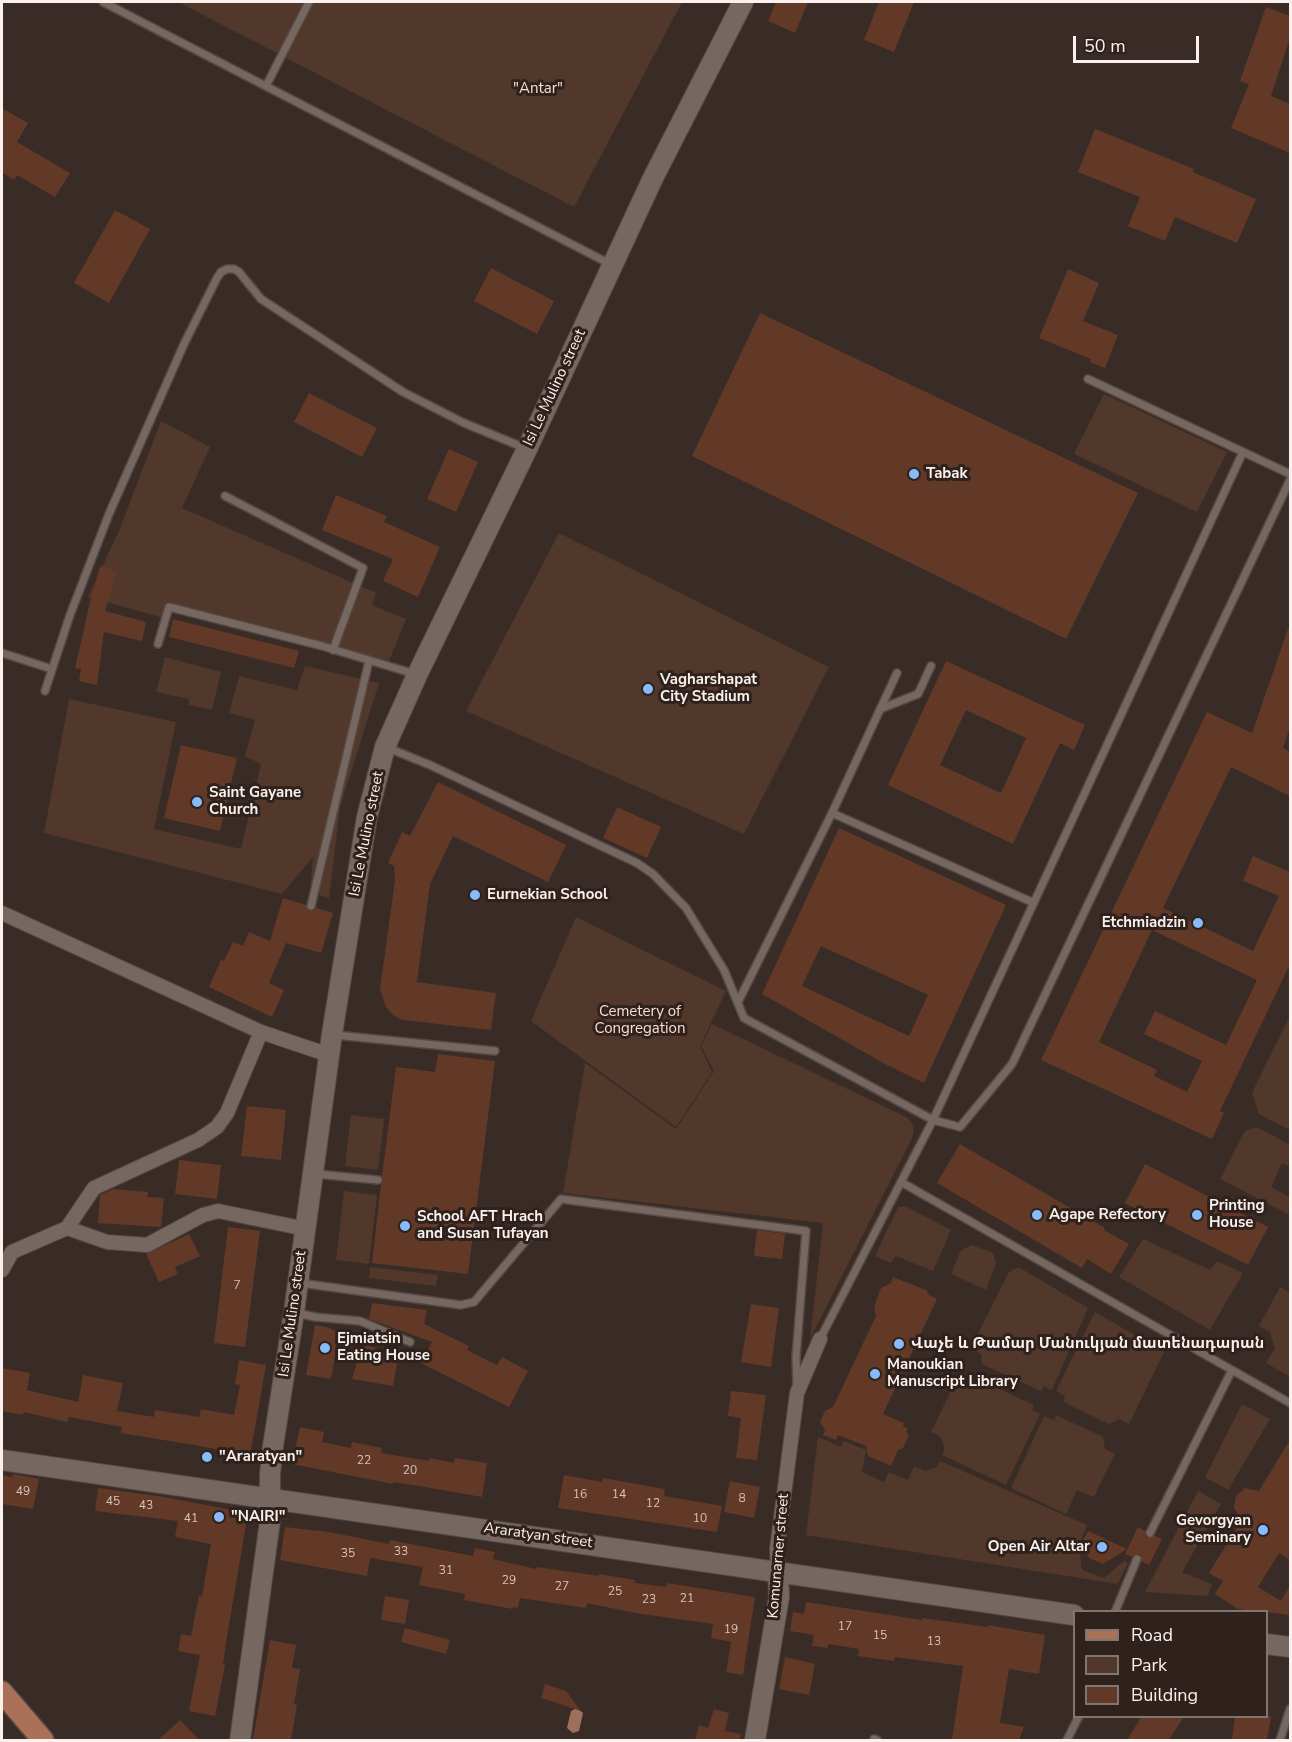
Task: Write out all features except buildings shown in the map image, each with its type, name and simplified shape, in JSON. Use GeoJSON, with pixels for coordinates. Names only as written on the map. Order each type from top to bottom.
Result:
{"type":"FeatureCollection","features":[{"type":"Feature","properties":{"kind":"main road"},"geometry":{"type":"LineString","coordinates":[[2,1692],[43,1740]]}},
{"type":"Feature","properties":{"kind":"street","name":"Isi Le Mulino street"},"geometry":{"type":"LineString","coordinates":[[240,1740],[270,1521],[270,1473],[273,1446],[306,1229],[332,1034],[367,818],[385,747],[417,675],[527,449],[652,178],[743,2]]}},
{"type":"Feature","properties":{"kind":"street"},"geometry":{"type":"LineString","coordinates":[[2,913],[261,1032],[329,1055]]}},
{"type":"Feature","properties":{"kind":"street"},"geometry":{"type":"LineString","coordinates":[[2,1270],[12,1252],[67,1228],[94,1188],[198,1140],[217,1127],[227,1113],[261,1032]]}},
{"type":"Feature","properties":{"kind":"street"},"geometry":{"type":"LineString","coordinates":[[67,1228],[107,1242],[147,1245],[203,1215],[218,1211],[306,1229]]}},
{"type":"Feature","properties":{"kind":"street","name":"Komunarner street"},"geometry":{"type":"LineString","coordinates":[[754,1740],[778,1598],[777,1549],[797,1393],[820,1339]]}},
{"type":"Feature","properties":{"kind":"street","name":"Araratyan street"},"geometry":{"type":"LineString","coordinates":[[2,1460],[1073,1615]]}},
{"type":"Feature","properties":{"kind":"street"},"geometry":{"type":"LineString","coordinates":[[1268,1644],[1290,1647]]}},
{"type":"Feature","properties":{"kind":"lane"},"geometry":{"type":"LineString","coordinates":[[103,2],[612,265]]}},
{"type":"Feature","properties":{"kind":"lane"},"geometry":{"type":"LineString","coordinates":[[266,86],[309,2]]}},
{"type":"Feature","properties":{"kind":"lane"},"geometry":{"type":"LineString","coordinates":[[45,691],[70,615],[109,514],[184,344],[221,272],[234,269],[239,272],[261,299],[403,392],[464,423],[527,449]]}},
{"type":"Feature","properties":{"kind":"lane"},"geometry":{"type":"LineString","coordinates":[[1089,379],[1290,474]]}},
{"type":"Feature","properties":{"kind":"lane"},"geometry":{"type":"LineString","coordinates":[[820,1339],[933,1120],[1243,452]]}},
{"type":"Feature","properties":{"kind":"lane"},"geometry":{"type":"LineString","coordinates":[[385,747],[451,774],[637,863],[653,874],[686,908],[724,970],[744,1018],[933,1120],[960,1127],[1012,1064],[1290,480]]}},
{"type":"Feature","properties":{"kind":"lane"},"geometry":{"type":"LineString","coordinates":[[225,496],[363,568],[333,650]]}},
{"type":"Feature","properties":{"kind":"lane"},"geometry":{"type":"LineString","coordinates":[[158,644],[169,607],[333,650],[417,675]]}},
{"type":"Feature","properties":{"kind":"lane"},"geometry":{"type":"LineString","coordinates":[[2,653],[52,669]]}},
{"type":"Feature","properties":{"kind":"lane"},"geometry":{"type":"LineString","coordinates":[[311,906],[369,661]]}},
{"type":"Feature","properties":{"kind":"lane"},"geometry":{"type":"LineString","coordinates":[[880,709],[918,694],[931,666]]}},
{"type":"Feature","properties":{"kind":"lane"},"geometry":{"type":"LineString","coordinates":[[738,1002],[832,813],[897,673]]}},
{"type":"Feature","properties":{"kind":"lane"},"geometry":{"type":"LineString","coordinates":[[832,813],[1034,903]]}},
{"type":"Feature","properties":{"kind":"lane"},"geometry":{"type":"LineString","coordinates":[[332,1034],[495,1051]]}},
{"type":"Feature","properties":{"kind":"lane"},"geometry":{"type":"LineString","coordinates":[[314,1173],[378,1180]]}},
{"type":"Feature","properties":{"kind":"lane"},"geometry":{"type":"LineString","coordinates":[[901,1182],[1290,1403]]}},
{"type":"Feature","properties":{"kind":"lane"},"geometry":{"type":"LineString","coordinates":[[297,1283],[461,1305],[474,1302],[561,1199],[806,1231],[796,1357],[797,1393]]}},
{"type":"Feature","properties":{"kind":"lane"},"geometry":{"type":"LineString","coordinates":[[294,1312],[315,1317],[360,1321],[410,1342]]}},
{"type":"Feature","properties":{"kind":"lane"},"geometry":{"type":"LineString","coordinates":[[1150,1533],[1232,1370]]}},
{"type":"Feature","properties":{"kind":"lane"},"geometry":{"type":"LineString","coordinates":[[1115,1610],[1137,1559]]}},
{"type":"Feature","properties":{"kind":"lane"},"geometry":{"type":"LineString","coordinates":[[1280,1740],[1290,1709]]}},
{"type":"Feature","properties":{"kind":"lane"},"geometry":{"type":"LineString","coordinates":[[1067,1740],[1078,1718]]}},
{"type":"Feature","properties":{"kind":"green space","name":"\"Antar\""},"geometry":{"type":"Polygon","coordinates":[[[178,2],[682,2],[574,207],[178,2]]]}},
{"type":"Feature","properties":{"kind":"green space"},"geometry":{"type":"Polygon","coordinates":[[[1104,394],[1227,452],[1197,512],[1074,454],[1104,394]]]}},
{"type":"Feature","properties":{"kind":"green space"},"geometry":{"type":"Polygon","coordinates":[[[161,421],[210,447],[182,508],[376,593],[372,605],[406,619],[389,661],[168,605],[164,618],[88,597],[119,531],[161,421]]]}},
{"type":"Feature","properties":{"kind":"green space","name":"Vagharshapat City Stadium"},"geometry":{"type":"Polygon","coordinates":[[[559,533],[829,667],[744,834],[466,711],[559,533]]]}},
{"type":"Feature","properties":{"kind":"green space"},"geometry":{"type":"Polygon","coordinates":[[[165,657],[221,672],[212,710],[189,705],[189,699],[156,692],[165,657]]]}},
{"type":"Feature","properties":{"kind":"green space"},"geometry":{"type":"Polygon","coordinates":[[[305,666],[379,683],[340,807],[329,898],[310,892],[313,857],[282,894],[44,833],[69,699],[176,722],[154,829],[241,849],[261,764],[245,756],[255,720],[229,713],[239,676],[297,690],[305,666]]]}},
{"type":"Feature","properties":{"kind":"green space","name":"Cemetery of Congregation"},"geometry":{"type":"Polygon","coordinates":[[[576,917],[726,991],[700,1046],[712,1072],[676,1127],[531,1021],[576,917]]]}},
{"type":"Feature","properties":{"kind":"green space"},"geometry":{"type":"Polygon","coordinates":[[[1290,1015],[1290,1130],[1259,1114],[1252,1093],[1290,1015]]]}},
{"type":"Feature","properties":{"kind":"green space"},"geometry":{"type":"Polygon","coordinates":[[[712,1024],[906,1117],[914,1129],[912,1138],[810,1339],[823,1223],[563,1193],[585,1063],[676,1129],[714,1071],[701,1046],[712,1024]]]}},
{"type":"Feature","properties":{"kind":"green space"},"geometry":{"type":"Polygon","coordinates":[[[351,1115],[384,1119],[378,1170],[345,1166],[351,1115]]]}},
{"type":"Feature","properties":{"kind":"green space"},"geometry":{"type":"Polygon","coordinates":[[[1257,1127],[1290,1145],[1290,1167],[1282,1163],[1271,1187],[1288,1196],[1290,1192],[1290,1215],[1220,1179],[1245,1131],[1257,1127]]]}},
{"type":"Feature","properties":{"kind":"green space"},"geometry":{"type":"Polygon","coordinates":[[[344,1191],[377,1195],[369,1264],[336,1260],[344,1191]]]}},
{"type":"Feature","properties":{"kind":"green space"},"geometry":{"type":"Polygon","coordinates":[[[905,1206],[951,1230],[933,1271],[896,1256],[891,1263],[875,1256],[898,1207],[905,1206]]]}},
{"type":"Feature","properties":{"kind":"green space"},"geometry":{"type":"Polygon","coordinates":[[[1143,1239],[1210,1270],[1217,1261],[1243,1273],[1210,1330],[1119,1277],[1143,1239]]]}},
{"type":"Feature","properties":{"kind":"green space"},"geometry":{"type":"Polygon","coordinates":[[[972,1245],[993,1253],[995,1259],[996,1264],[986,1290],[951,1274],[961,1250],[972,1245]]]}},
{"type":"Feature","properties":{"kind":"green space"},"geometry":{"type":"Polygon","coordinates":[[[370,1267],[438,1275],[436,1286],[369,1278],[370,1267]]]}},
{"type":"Feature","properties":{"kind":"green space"},"geometry":{"type":"Polygon","coordinates":[[[1020,1268],[1088,1308],[1052,1390],[1044,1386],[1041,1391],[982,1364],[981,1354],[971,1348],[1009,1272],[1020,1268]]]}},
{"type":"Feature","properties":{"kind":"green space"},"geometry":{"type":"Polygon","coordinates":[[[1280,1287],[1290,1293],[1290,1377],[1266,1363],[1275,1348],[1270,1332],[1259,1326],[1280,1287]]]}},
{"type":"Feature","properties":{"kind":"green space"},"geometry":{"type":"Polygon","coordinates":[[[1095,1312],[1164,1352],[1129,1424],[1119,1419],[1109,1424],[1063,1402],[1065,1396],[1056,1391],[1095,1312]]]}},
{"type":"Feature","properties":{"kind":"green space"},"geometry":{"type":"Polygon","coordinates":[[[974,1377],[1034,1405],[1032,1410],[1040,1414],[1006,1485],[942,1455],[945,1448],[940,1436],[931,1432],[957,1378],[967,1382],[974,1377]]]}},
{"type":"Feature","properties":{"kind":"green space"},"geometry":{"type":"Polygon","coordinates":[[[1242,1404],[1270,1419],[1228,1490],[1205,1477],[1242,1404]]]}},
{"type":"Feature","properties":{"kind":"green space"},"geometry":{"type":"Polygon","coordinates":[[[1056,1415],[1103,1437],[1105,1449],[1115,1454],[1094,1497],[1077,1490],[1066,1514],[1011,1488],[1044,1416],[1054,1420],[1056,1415]]]}},
{"type":"Feature","properties":{"kind":"green space"},"geometry":{"type":"Polygon","coordinates":[[[818,1437],[841,1447],[844,1441],[866,1450],[862,1472],[884,1482],[889,1472],[908,1480],[914,1466],[925,1471],[937,1467],[940,1461],[1087,1525],[1079,1545],[1082,1570],[1104,1578],[1124,1561],[1128,1563],[1118,1584],[806,1535],[818,1437]]]}},
{"type":"Feature","properties":{"kind":"green space"},"geometry":{"type":"Polygon","coordinates":[[[1198,1491],[1221,1504],[1182,1572],[1212,1584],[1208,1596],[1145,1592],[1198,1491]]]}},
{"type":"Feature","properties":{"kind":"shaded area"},"geometry":{"type":"Polygon","coordinates":[[[577,1708],[583,1713],[579,1731],[573,1733],[567,1728],[571,1711],[577,1708]]]}},
{"type":"Feature","properties":{"kind":"place","name":"Tabak"},"geometry":{"type":"Point","coordinates":[914,474]}},
{"type":"Feature","properties":{"kind":"place","name":"Vagharshapat City Stadium"},"geometry":{"type":"Point","coordinates":[648,689]}},
{"type":"Feature","properties":{"kind":"place","name":"Saint Gayane Church"},"geometry":{"type":"Point","coordinates":[197,802]}},
{"type":"Feature","properties":{"kind":"place","name":"Eurnekian School"},"geometry":{"type":"Point","coordinates":[475,895]}},
{"type":"Feature","properties":{"kind":"place","name":"Etchmiadzin"},"geometry":{"type":"Point","coordinates":[1198,923]}},
{"type":"Feature","properties":{"kind":"place","name":"Agape Refectory"},"geometry":{"type":"Point","coordinates":[1037,1215]}},
{"type":"Feature","properties":{"kind":"place","name":"Printing House"},"geometry":{"type":"Point","coordinates":[1197,1215]}},
{"type":"Feature","properties":{"kind":"place","name":"School AFT Hrach and Susan Tufayan"},"geometry":{"type":"Point","coordinates":[405,1226]}},
{"type":"Feature","properties":{"kind":"place","name":"Վաչե և Թամար Մանուկյան մատենադարան"},"geometry":{"type":"Point","coordinates":[899,1344]}},
{"type":"Feature","properties":{"kind":"place","name":"Ejmiatsin Eating House"},"geometry":{"type":"Point","coordinates":[325,1348]}},
{"type":"Feature","properties":{"kind":"place","name":"Manoukian Manuscript Library"},"geometry":{"type":"Point","coordinates":[875,1374]}},
{"type":"Feature","properties":{"kind":"place","name":"\"Araratyan\""},"geometry":{"type":"Point","coordinates":[207,1457]}},
{"type":"Feature","properties":{"kind":"place","name":"\"NAIRI\""},"geometry":{"type":"Point","coordinates":[219,1517]}},
{"type":"Feature","properties":{"kind":"place","name":"Gevorgyan Seminary"},"geometry":{"type":"Point","coordinates":[1263,1530]}},
{"type":"Feature","properties":{"kind":"place","name":"Open Air Altar"},"geometry":{"type":"Point","coordinates":[1102,1547]}}]}
